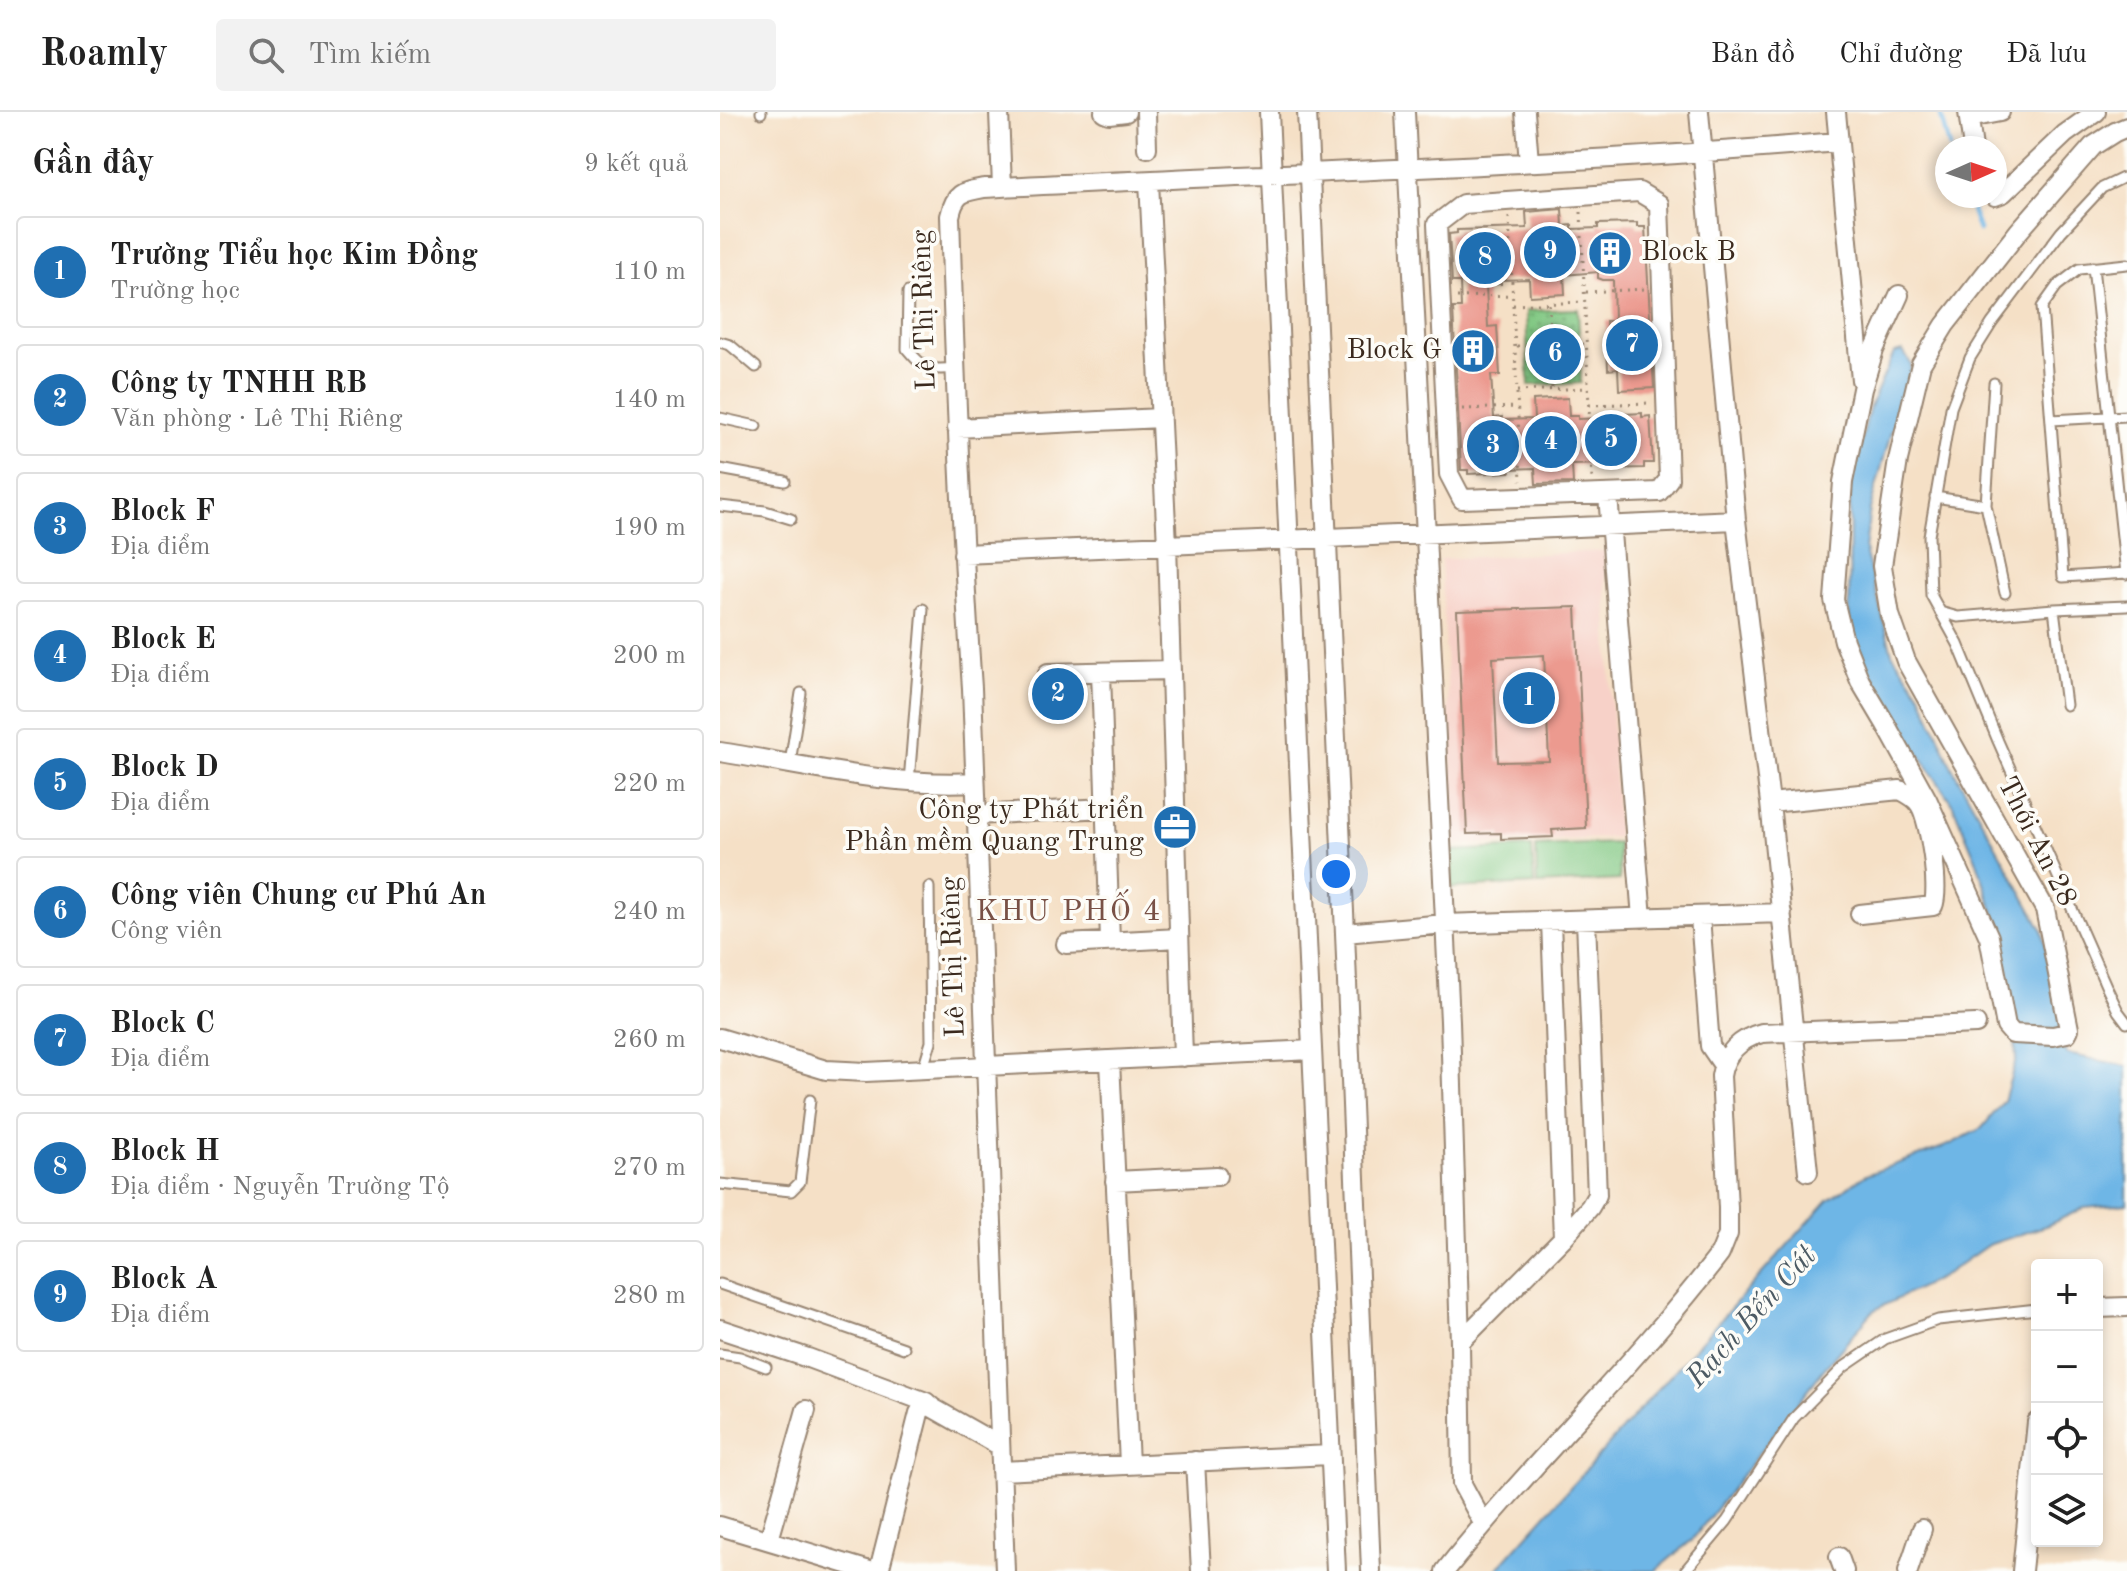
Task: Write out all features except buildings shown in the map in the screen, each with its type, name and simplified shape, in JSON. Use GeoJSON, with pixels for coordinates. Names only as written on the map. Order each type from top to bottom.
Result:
{"type":"FeatureCollection","features":[{"type":"Feature","properties":{"kind":"street"},"geometry":{"type":"LineString","coordinates":[[999,112],[1002,187],[1703,154],[1838,142]]}},
{"type":"Feature","properties":{"kind":"street"},"geometry":{"type":"LineString","coordinates":[[1104,112],[1126,112]]}},
{"type":"Feature","properties":{"kind":"street"},"geometry":{"type":"LineString","coordinates":[[1146,112],[1147,148]]}},
{"type":"Feature","properties":{"kind":"street"},"geometry":{"type":"LineString","coordinates":[[1269,112],[1336,1571]]}},
{"type":"Feature","properties":{"kind":"street"},"geometry":{"type":"LineString","coordinates":[[1307,112],[1371,1571]]}},
{"type":"Feature","properties":{"kind":"street"},"geometry":{"type":"LineString","coordinates":[[1405,112],[1445,924],[1462,1484],[1483,1523]]}},
{"type":"Feature","properties":{"kind":"street"},"geometry":{"type":"LineString","coordinates":[[1525,112],[1529,162]]}},
{"type":"Feature","properties":{"kind":"street"},"geometry":{"type":"LineString","coordinates":[[1699,112],[1736,520],[1770,803],[1808,1172]]}},
{"type":"Feature","properties":{"kind":"street"},"geometry":{"type":"LineString","coordinates":[[1836,112],[1862,389]]}},
{"type":"Feature","properties":{"kind":"street"},"geometry":{"type":"LineString","coordinates":[[1971,136],[1968,115],[2000,112]]}},
{"type":"Feature","properties":{"kind":"street"},"geometry":{"type":"LineString","coordinates":[[2007,189],[2065,134],[2096,112]]}},
{"type":"Feature","properties":{"kind":"street","name":"Thới An 28"},"geometry":{"type":"LineString","coordinates":[[1899,295],[1874,350],[1862,389],[1843,482],[1834,600],[1844,641],[1860,681],[1927,799],[1989,937],[2006,1026],[2013,1034],[2053,1036],[2067,1033],[2069,1029],[2045,909],[1906,661],[1890,615],[1882,566],[1898,460],[1921,364],[1945,325],[2009,243],[2093,146],[2127,127]]}},
{"type":"Feature","properties":{"kind":"street"},"geometry":{"type":"LineString","coordinates":[[1149,181],[1167,545],[1183,1057]]}},
{"type":"Feature","properties":{"kind":"street","name":"Lê Thị Riêng"},"geometry":{"type":"LineString","coordinates":[[1002,187],[972,190],[955,198],[950,216],[957,428],[972,688],[1005,1571]]}},
{"type":"Feature","properties":{"kind":"street"},"geometry":{"type":"LineString","coordinates":[[1639,192],[1659,204],[1669,479],[1659,492],[1462,499],[1449,474],[1437,224],[1463,204],[1509,201],[1639,192]]}},
{"type":"Feature","properties":{"kind":"street"},"geometry":{"type":"LineString","coordinates":[[957,428],[1161,418]]}},
{"type":"Feature","properties":{"kind":"street"},"geometry":{"type":"LineString","coordinates":[[1600,495],[1609,526],[1642,918]]}},
{"type":"Feature","properties":{"kind":"street"},"geometry":{"type":"LineString","coordinates":[[963,554],[1736,520]]}},
{"type":"Feature","properties":{"kind":"street"},"geometry":{"type":"LineString","coordinates":[[1048,673],[1171,670]]}},
{"type":"Feature","properties":{"kind":"street"},"geometry":{"type":"LineString","coordinates":[[1101,672],[1110,941]]}},
{"type":"Feature","properties":{"kind":"street"},"geometry":{"type":"LineString","coordinates":[[720,752],[909,782],[975,782]]}},
{"type":"Feature","properties":{"kind":"street"},"geometry":{"type":"LineString","coordinates":[[1770,803],[1900,790],[1915,798],[1924,813],[1930,841],[1935,903],[1933,906],[1860,914]]}},
{"type":"Feature","properties":{"kind":"street"},"geometry":{"type":"LineString","coordinates":[[976,815],[1105,808]]}},
{"type":"Feature","properties":{"kind":"street"},"geometry":{"type":"LineString","coordinates":[[1345,933],[1445,924],[1782,913]]}},
{"type":"Feature","properties":{"kind":"street"},"geometry":{"type":"LineString","coordinates":[[1700,917],[1710,1046],[1723,1065]]}},
{"type":"Feature","properties":{"kind":"street"},"geometry":{"type":"LineString","coordinates":[[1460,1342],[1563,1238],[1597,1195],[1586,920]]}},
{"type":"Feature","properties":{"kind":"street"},"geometry":{"type":"LineString","coordinates":[[1551,921],[1563,1238]]}},
{"type":"Feature","properties":{"kind":"street"},"geometry":{"type":"LineString","coordinates":[[1066,944],[1179,938]]}},
{"type":"Feature","properties":{"kind":"street"},"geometry":{"type":"LineString","coordinates":[[1445,1571],[1483,1523],[1625,1367],[1720,1254],[1728,1234],[1721,1076],[1723,1065],[1738,1045],[1749,1036],[1794,1031],[1976,1024]]}},
{"type":"Feature","properties":{"kind":"street"},"geometry":{"type":"LineString","coordinates":[[720,1038],[826,1070],[866,1072],[1312,1050]]}},
{"type":"Feature","properties":{"kind":"street"},"geometry":{"type":"LineString","coordinates":[[1110,1061],[1129,1464]]}},
{"type":"Feature","properties":{"kind":"street"},"geometry":{"type":"LineString","coordinates":[[1115,1181],[1217,1176]]}},
{"type":"Feature","properties":{"kind":"street"},"geometry":{"type":"LineString","coordinates":[[2103,1308],[2127,1307]]}},
{"type":"Feature","properties":{"kind":"street"},"geometry":{"type":"LineString","coordinates":[[720,1329],[926,1402],[1000,1446]]}},
{"type":"Feature","properties":{"kind":"street"},"geometry":{"type":"LineString","coordinates":[[879,1571],[919,1413],[926,1402]]}},
{"type":"Feature","properties":{"kind":"street"},"geometry":{"type":"LineString","coordinates":[[769,1540],[806,1410]]}},
{"type":"Feature","properties":{"kind":"street"},"geometry":{"type":"LineString","coordinates":[[1001,1471],[1330,1455]]}},
{"type":"Feature","properties":{"kind":"street"},"geometry":{"type":"LineString","coordinates":[[1195,1461],[1201,1571]]}},
{"type":"Feature","properties":{"kind":"street"},"geometry":{"type":"LineString","coordinates":[[2022,1571],[2032,1475]]}},
{"type":"Feature","properties":{"kind":"street"},"geometry":{"type":"LineString","coordinates":[[720,1526],[870,1571]]}},
{"type":"Feature","properties":{"kind":"street"},"geometry":{"type":"LineString","coordinates":[[1908,1571],[1922,1529]]}},
{"type":"Feature","properties":{"kind":"lane"},"geometry":{"type":"LineString","coordinates":[[2127,176],[2102,188],[2061,232],[1992,323],[1970,358],[1951,408],[1929,536],[1931,595],[1958,644],[2107,988],[2127,1023]]}},
{"type":"Feature","properties":{"kind":"lane"},"geometry":{"type":"LineString","coordinates":[[2093,267],[2127,574],[2063,577],[2042,307],[2057,286],[2079,269],[2093,267],[2127,264]]}},
{"type":"Feature","properties":{"kind":"lane"},"geometry":{"type":"LineString","coordinates":[[908,292],[907,349],[919,363],[934,370],[955,368]]}},
{"type":"Feature","properties":{"kind":"lane"},"geometry":{"type":"LineString","coordinates":[[720,342],[730,345],[756,367]]}},
{"type":"Feature","properties":{"kind":"lane"},"geometry":{"type":"LineString","coordinates":[[1994,383],[1986,505],[2005,593]]}},
{"type":"Feature","properties":{"kind":"lane"},"geometry":{"type":"LineString","coordinates":[[2051,420],[2127,416]]}},
{"type":"Feature","properties":{"kind":"lane"},"geometry":{"type":"LineString","coordinates":[[720,418],[756,426]]}},
{"type":"Feature","properties":{"kind":"lane"},"geometry":{"type":"LineString","coordinates":[[720,469],[785,481]]}},
{"type":"Feature","properties":{"kind":"lane"},"geometry":{"type":"LineString","coordinates":[[1935,497],[1986,505]]}},
{"type":"Feature","properties":{"kind":"lane"},"geometry":{"type":"LineString","coordinates":[[720,506],[765,511],[791,519]]}},
{"type":"Feature","properties":{"kind":"lane"},"geometry":{"type":"LineString","coordinates":[[1940,612],[1958,617],[2127,606]]}},
{"type":"Feature","properties":{"kind":"lane"},"geometry":{"type":"LineString","coordinates":[[909,782],[923,609]]}},
{"type":"Feature","properties":{"kind":"lane"},"geometry":{"type":"LineString","coordinates":[[2054,609],[2066,705]]}},
{"type":"Feature","properties":{"kind":"lane"},"geometry":{"type":"LineString","coordinates":[[790,763],[801,693]]}},
{"type":"Feature","properties":{"kind":"lane"},"geometry":{"type":"LineString","coordinates":[[923,1068],[931,1042],[929,887]]}},
{"type":"Feature","properties":{"kind":"lane"},"geometry":{"type":"LineString","coordinates":[[720,1184],[791,1191],[796,1187],[800,1182],[810,1100]]}},
{"type":"Feature","properties":{"kind":"lane"},"geometry":{"type":"LineString","coordinates":[[720,1284],[904,1348]]}},
{"type":"Feature","properties":{"kind":"lane"},"geometry":{"type":"LineString","coordinates":[[1685,1571],[1727,1521],[1794,1418],[1844,1367],[1885,1339],[1938,1320],[2031,1310]]}},
{"type":"Feature","properties":{"kind":"lane"},"geometry":{"type":"LineString","coordinates":[[720,1354],[740,1357],[766,1367]]}},
{"type":"Feature","properties":{"kind":"path"},"geometry":{"type":"LineString","coordinates":[[1580,196],[1589,405],[1600,495]]}},
{"type":"Feature","properties":{"kind":"path"},"geometry":{"type":"LineString","coordinates":[[1509,201],[1522,497]]}},
{"type":"Feature","properties":{"kind":"path"},"geometry":{"type":"LineString","coordinates":[[1584,292],[1662,289]]}},
{"type":"Feature","properties":{"kind":"path"},"geometry":{"type":"LineString","coordinates":[[1440,298],[1513,295]]}},
{"type":"Feature","properties":{"kind":"path"},"geometry":{"type":"LineString","coordinates":[[1513,305],[1585,302]]}},
{"type":"Feature","properties":{"kind":"path"},"geometry":{"type":"LineString","coordinates":[[1549,304],[1550,336]]}},
{"type":"Feature","properties":{"kind":"path"},"geometry":{"type":"LineString","coordinates":[[1550,336],[1555,338],[1558,345],[1551,354]]}},
{"type":"Feature","properties":{"kind":"path"},"geometry":{"type":"LineString","coordinates":[[1550,336],[1541,345],[1543,351],[1551,354]]}},
{"type":"Feature","properties":{"kind":"path"},"geometry":{"type":"LineString","coordinates":[[1558,345],[1586,344]]}},
{"type":"Feature","properties":{"kind":"path"},"geometry":{"type":"LineString","coordinates":[[1515,346],[1541,345]]}},
{"type":"Feature","properties":{"kind":"path"},"geometry":{"type":"LineString","coordinates":[[1551,354],[1552,390]]}},
{"type":"Feature","properties":{"kind":"path"},"geometry":{"type":"LineString","coordinates":[[1517,391],[1588,388]]}},
{"type":"Feature","properties":{"kind":"path"},"geometry":{"type":"LineString","coordinates":[[1589,405],[1666,402]]}},
{"type":"Feature","properties":{"kind":"path"},"geometry":{"type":"LineString","coordinates":[[1446,410],[1518,407]]}},
{"type":"Feature","properties":{"kind":"shaded area"},"geometry":{"type":"Polygon","coordinates":[[[1604,551],[1618,837],[1455,845],[1441,559],[1604,551]]]}},
{"type":"Feature","properties":{"kind":"green space"},"geometry":{"type":"Polygon","coordinates":[[[1578,309],[1581,383],[1529,385],[1526,311],[1578,309]]]}},
{"type":"Feature","properties":{"kind":"green space"},"geometry":{"type":"Polygon","coordinates":[[[1618,843],[1620,880],[1537,884],[1536,846],[1618,843]]]}},
{"type":"Feature","properties":{"kind":"green space"},"geometry":{"type":"Polygon","coordinates":[[[1532,847],[1534,884],[1452,888],[1450,851],[1532,847]]]}},
{"type":"Feature","properties":{"kind":"water","name":"Rạch Bến Cát"},"geometry":{"type":"Polygon","coordinates":[[[1903,351],[1911,364],[1909,394],[1891,432],[1870,509],[1865,550],[1892,653],[1921,695],[1952,767],[2042,929],[2067,1054],[2127,1066],[2127,1204],[2084,1208],[2048,1225],[1988,1245],[1942,1277],[1874,1310],[1825,1368],[1692,1540],[1655,1571],[1495,1571],[1828,1200],[1866,1175],[1949,1145],[1982,1128],[2004,1101],[2016,1059],[2013,1006],[2003,940],[1977,862],[1953,805],[1890,710],[1849,638],[1850,488],[1870,406],[1894,353],[1903,351]]]}},
{"type":"Feature","properties":{"kind":"waterway"},"geometry":{"type":"LineString","coordinates":[[1940,112],[1947,136]]}},
{"type":"Feature","properties":{"kind":"waterway"},"geometry":{"type":"LineString","coordinates":[[1971,208],[1979,230]]}},
{"type":"Feature","properties":{"kind":"place","name":"Block A"},"geometry":{"type":"Point","coordinates":[1550,252]}},
{"type":"Feature","properties":{"kind":"place","name":"Block B"},"geometry":{"type":"Point","coordinates":[1610,253]}},
{"type":"Feature","properties":{"kind":"place","name":"Block H"},"geometry":{"type":"Point","coordinates":[1485,258]}},
{"type":"Feature","properties":{"kind":"place","name":"Block C"},"geometry":{"type":"Point","coordinates":[1632,345]}},
{"type":"Feature","properties":{"kind":"place","name":"Block G"},"geometry":{"type":"Point","coordinates":[1473,351]}},
{"type":"Feature","properties":{"kind":"place","name":"Công viên Chung cư Phú An"},"geometry":{"type":"Point","coordinates":[1555,354]}},
{"type":"Feature","properties":{"kind":"place","name":"Block D"},"geometry":{"type":"Point","coordinates":[1611,440]}},
{"type":"Feature","properties":{"kind":"place","name":"Block E"},"geometry":{"type":"Point","coordinates":[1551,442]}},
{"type":"Feature","properties":{"kind":"place","name":"Block F"},"geometry":{"type":"Point","coordinates":[1493,446]}},
{"type":"Feature","properties":{"kind":"place","name":"Công ty TNHH RB"},"geometry":{"type":"Point","coordinates":[1058,694]}},
{"type":"Feature","properties":{"kind":"place","name":"Trường Tiểu học Kim Đồng"},"geometry":{"type":"Point","coordinates":[1529,698]}},
{"type":"Feature","properties":{"kind":"place","name":"Công ty Phát triển Phần mềm Quang Trung"},"geometry":{"type":"Point","coordinates":[1175,827]}},
{"type":"Feature","properties":{"kind":"district","name":"KHU PHỐ 4"},"geometry":{"type":"Point","coordinates":[1069,912]}}]}
